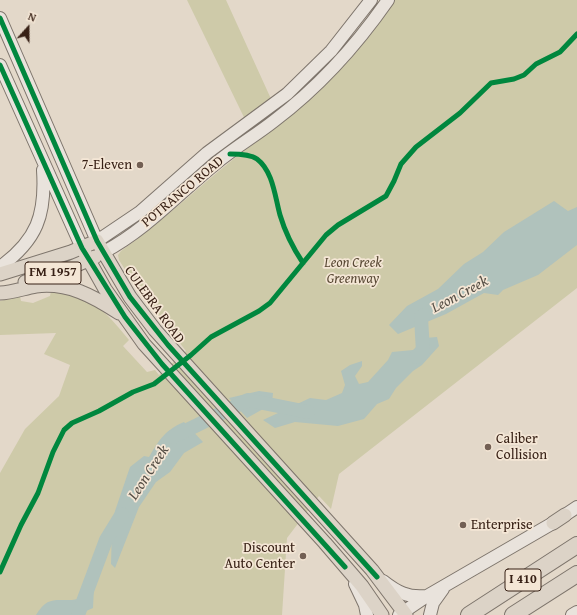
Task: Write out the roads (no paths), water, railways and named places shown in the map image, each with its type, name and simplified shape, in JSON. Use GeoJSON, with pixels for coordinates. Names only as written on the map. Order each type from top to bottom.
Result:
{"type":"FeatureCollection","features":[{"type":"Feature","properties":{"kind":"highway","name":"I 410"},"geometry":{"type":"LineString","coordinates":[[470,615],[577,545]]}},
{"type":"Feature","properties":{"kind":"highway","name":"I 410"},"geometry":{"type":"LineString","coordinates":[[513,615],[577,574]]}},
{"type":"Feature","properties":{"kind":"main road","name":"POTRANCO ROAD"},"geometry":{"type":"LineString","coordinates":[[0,289],[88,260],[122,226],[144,209],[207,153],[287,94],[331,51],[371,0]]}},
{"type":"Feature","properties":{"kind":"main road","name":"POTRANCO ROAD"},"geometry":{"type":"LineString","coordinates":[[0,274],[82,248],[101,247],[150,222],[216,163],[296,104],[342,59],[388,0]]}},
{"type":"Feature","properties":{"kind":"main road","name":"CULEBRA ROAD"},"geometry":{"type":"LineString","coordinates":[[0,18],[101,247],[138,308],[174,353],[377,577],[403,614]]}},
{"type":"Feature","properties":{"kind":"main road","name":"CULEBRA ROAD"},"geometry":{"type":"LineString","coordinates":[[0,65],[82,248],[88,260],[125,317],[162,364],[362,586],[382,615]]}},
{"type":"Feature","properties":{"kind":"main road"},"geometry":{"type":"LineString","coordinates":[[287,94],[296,104]]}},
{"type":"Feature","properties":{"kind":"main road"},"geometry":{"type":"LineString","coordinates":[[0,267],[25,245],[38,224],[43,201],[42,161]]}},
{"type":"Feature","properties":{"kind":"main road"},"geometry":{"type":"LineString","coordinates":[[0,293],[41,286],[69,288],[98,300],[125,317]]}},
{"type":"Feature","properties":{"kind":"main road"},"geometry":{"type":"LineString","coordinates":[[403,614],[427,596],[553,523],[577,507]]}},
{"type":"Feature","properties":{"kind":"main road"},"geometry":{"type":"LineString","coordinates":[[345,567],[363,599],[367,615]]}},
{"type":"Feature","properties":{"kind":"main road"},"geometry":{"type":"LineString","coordinates":[[377,577],[402,594],[415,597],[427,596]]}},
{"type":"Feature","properties":{"kind":"main road"},"geometry":{"type":"LineString","coordinates":[[430,615],[436,599],[445,586]]}},
{"type":"Feature","properties":{"kind":"main road"},"geometry":{"type":"LineString","coordinates":[[572,615],[577,612]]}},
{"type":"Feature","properties":{"kind":"water"},"geometry":{"type":"Polygon","coordinates":[[[554,201],[568,211],[577,207],[577,245],[538,275],[503,290],[498,295],[484,293],[446,314],[398,334],[389,325],[407,306],[438,289],[464,264],[483,252],[504,232],[554,201]]]}},
{"type":"Feature","properties":{"kind":"water"},"geometry":{"type":"Polygon","coordinates":[[[437,337],[439,346],[422,365],[413,371],[396,388],[389,399],[377,404],[364,419],[338,426],[295,422],[275,428],[263,420],[310,398],[326,400],[342,393],[345,385],[341,371],[350,365],[362,361],[362,366],[355,376],[359,384],[368,382],[388,360],[392,352],[413,350],[425,338],[437,337]]]}},
{"type":"Feature","properties":{"kind":"water"},"geometry":{"type":"Polygon","coordinates":[[[259,391],[273,393],[272,404],[247,418],[229,398],[259,391]]]}},
{"type":"Feature","properties":{"kind":"water"},"geometry":{"type":"Polygon","coordinates":[[[184,422],[203,442],[184,453],[170,472],[156,482],[139,507],[115,568],[111,564],[112,527],[115,511],[130,467],[144,456],[149,457],[156,445],[167,432],[184,422]]]}},
{"type":"Feature","properties":{"kind":"water"},"geometry":{"type":"Polygon","coordinates":[[[94,588],[93,608],[84,612],[83,615],[36,615],[45,604],[50,601],[83,598],[94,588]]]}},
{"type":"Feature","properties":{"kind":"waterway","name":"Leon Creek"},"geometry":{"type":"LineString","coordinates":[[416,357],[423,352],[421,317],[431,311]]}},
{"type":"Feature","properties":{"kind":"waterway","name":"Leon Creek"},"geometry":{"type":"LineString","coordinates":[[173,437],[248,400],[308,412]]}},
{"type":"Feature","properties":{"kind":"waterway","name":"Leon Creek"},"geometry":{"type":"LineString","coordinates":[[78,615],[106,540],[122,514]]}},
{"type":"Feature","properties":{"kind":"place","name":"7-Eleven"},"geometry":{"type":"Point","coordinates":[140,165]}},
{"type":"Feature","properties":{"kind":"place","name":"Caliber Collision"},"geometry":{"type":"Point","coordinates":[488,447]}},
{"type":"Feature","properties":{"kind":"place","name":"Enterprise"},"geometry":{"type":"Point","coordinates":[463,525]}},
{"type":"Feature","properties":{"kind":"place","name":"Discount Auto Center"},"geometry":{"type":"Point","coordinates":[303,556]}},
{"type":"Feature","properties":{"kind":"park label","name":"Leon Creek Greenway"},"geometry":{"type":"Point","coordinates":[353,272]}}]}
